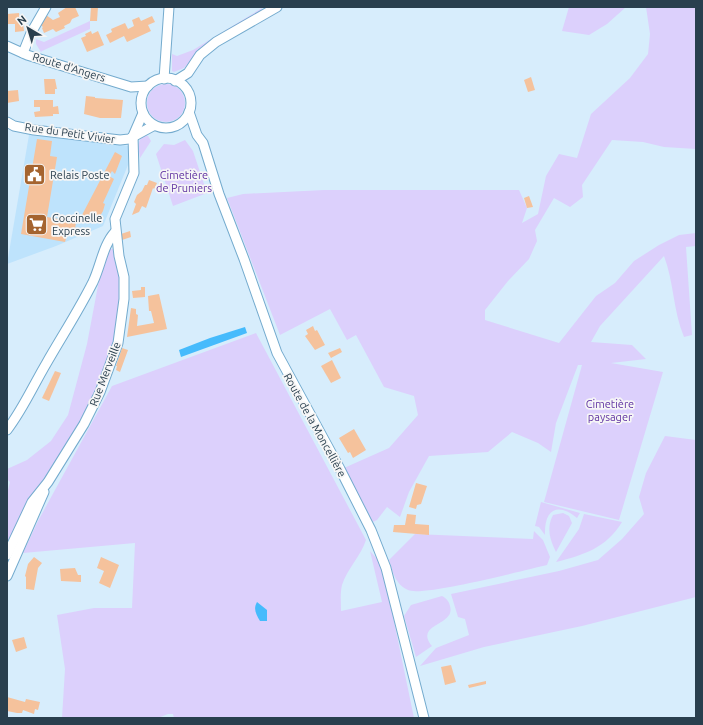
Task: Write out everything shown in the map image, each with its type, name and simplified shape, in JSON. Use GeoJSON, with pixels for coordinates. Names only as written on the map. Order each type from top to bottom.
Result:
{"type":"FeatureCollection","features":[{"type":"Feature","properties":{"kind":"street"},"geometry":{"type":"LineString","coordinates":[[23,53],[32,32],[46,7]]}},
{"type":"Feature","properties":{"kind":"street"},"geometry":{"type":"LineString","coordinates":[[164,79],[169,7]]}},
{"type":"Feature","properties":{"kind":"street"},"geometry":{"type":"LineString","coordinates":[[175,81],[188,72],[200,55],[216,42],[272,8]]}},
{"type":"Feature","properties":{"kind":"street","name":"Route d'Angers"},"geometry":{"type":"LineString","coordinates":[[7,46],[23,53],[131,87],[148,86]]}},
{"type":"Feature","properties":{"kind":"street"},"geometry":{"type":"LineString","coordinates":[[175,126],[184,120],[189,112],[190,101],[185,88],[188,72]]}},
{"type":"Feature","properties":{"kind":"street"},"geometry":{"type":"LineString","coordinates":[[7,430],[26,402],[45,364],[73,319],[94,280],[107,243],[116,232],[115,219],[134,173],[133,136],[143,113],[143,94],[148,86],[155,81],[164,79],[175,81],[185,88]]}},
{"type":"Feature","properties":{"kind":"street"},"geometry":{"type":"LineString","coordinates":[[131,87],[142,100]]}},
{"type":"Feature","properties":{"kind":"street","name":"Route de la Moncellière"},"geometry":{"type":"LineString","coordinates":[[189,112],[197,135],[203,143],[219,194],[244,259],[277,354],[340,469],[371,530],[388,575],[424,718]]}},
{"type":"Feature","properties":{"kind":"street"},"geometry":{"type":"LineString","coordinates":[[143,113],[153,126],[164,128],[175,126],[188,129],[197,135]]}},
{"type":"Feature","properties":{"kind":"street","name":"Rue du Petit Vivier"},"geometry":{"type":"LineString","coordinates":[[7,122],[14,126],[34,130],[83,137],[120,140],[129,139],[153,126]]}},
{"type":"Feature","properties":{"kind":"street","name":"Rue Merveille"},"geometry":{"type":"LineString","coordinates":[[7,555],[32,502],[48,482],[84,424],[100,392],[118,343],[124,299],[124,277],[116,232]]}},
{"type":"Feature","properties":{"kind":"street","name":"Rue Merveille"},"geometry":{"type":"LineString","coordinates":[[7,576],[48,482]]}},
{"type":"Feature","properties":{"kind":"shaded area"},"geometry":{"type":"Polygon","coordinates":[[[29,135],[129,146],[128,165],[103,226],[56,246],[7,264],[29,135]]]}},
{"type":"Feature","properties":{"kind":"green space"},"geometry":{"type":"Polygon","coordinates":[[[569,7],[626,7],[607,24],[589,35],[562,31],[569,7]]]}},
{"type":"Feature","properties":{"kind":"green space","name":"Cimetière paysager"},"geometry":{"type":"Polygon","coordinates":[[[646,7],[696,7],[696,149],[664,147],[643,142],[612,140],[582,185],[583,197],[570,207],[554,198],[535,230],[537,241],[529,259],[508,281],[485,310],[485,320],[559,343],[596,296],[615,283],[634,261],[659,245],[679,235],[696,233],[696,246],[686,247],[692,335],[684,337],[680,327],[670,276],[664,256],[600,326],[591,342],[632,345],[646,359],[611,363],[663,372],[619,520],[544,502],[582,365],[578,365],[556,423],[551,452],[538,443],[512,432],[488,452],[429,456],[409,492],[400,517],[387,507],[377,520],[373,522],[344,468],[389,448],[418,415],[414,396],[384,387],[356,335],[347,340],[330,309],[280,335],[227,198],[243,194],[324,190],[519,190],[527,208],[522,223],[538,214],[546,176],[559,154],[577,158],[591,114],[630,78],[648,54],[650,34],[646,7]]]}},
{"type":"Feature","properties":{"kind":"green space"},"geometry":{"type":"Polygon","coordinates":[[[262,8],[261,13],[197,54],[184,68],[174,72],[172,71],[172,54],[177,56],[193,50],[262,8]]]}},
{"type":"Feature","properties":{"kind":"green space"},"geometry":{"type":"Polygon","coordinates":[[[90,21],[90,29],[41,52],[36,44],[36,39],[44,42],[90,21]]]}},
{"type":"Feature","properties":{"kind":"green space"},"geometry":{"type":"Polygon","coordinates":[[[162,84],[170,84],[180,89],[184,96],[184,110],[180,117],[170,122],[162,122],[152,117],[150,114],[147,107],[147,99],[152,89],[155,87],[162,84]]]}},
{"type":"Feature","properties":{"kind":"green space"},"geometry":{"type":"Polygon","coordinates":[[[142,134],[148,136],[151,141],[140,158],[138,145],[142,134]]]}},
{"type":"Feature","properties":{"kind":"green space","name":"Cimetière de Pruniers"},"geometry":{"type":"Polygon","coordinates":[[[185,140],[193,151],[207,193],[173,206],[156,154],[164,144],[174,145],[185,140]]]}},
{"type":"Feature","properties":{"kind":"green space"},"geometry":{"type":"Polygon","coordinates":[[[115,249],[121,294],[119,316],[112,350],[93,400],[77,429],[30,501],[7,547],[7,494],[10,482],[7,479],[7,469],[27,460],[51,441],[68,415],[87,344],[100,275],[109,250],[115,249]]]}},
{"type":"Feature","properties":{"kind":"green space"},"geometry":{"type":"Polygon","coordinates":[[[256,333],[366,540],[361,552],[344,579],[341,595],[341,611],[382,602],[370,551],[379,561],[390,602],[414,718],[174,718],[173,714],[168,714],[158,718],[62,718],[65,669],[57,615],[94,608],[132,608],[135,543],[23,553],[38,521],[112,386],[256,333]]]}},
{"type":"Feature","properties":{"kind":"green space"},"geometry":{"type":"Polygon","coordinates":[[[665,436],[696,440],[696,597],[582,626],[484,647],[420,666],[436,648],[469,635],[465,619],[458,617],[451,594],[559,571],[598,560],[622,539],[644,514],[639,497],[646,473],[665,436]]]}},
{"type":"Feature","properties":{"kind":"green space"},"geometry":{"type":"Polygon","coordinates":[[[541,502],[580,513],[577,518],[564,510],[558,509],[554,511],[547,519],[545,535],[539,527],[535,526],[541,502]]]}},
{"type":"Feature","properties":{"kind":"green space"},"geometry":{"type":"Polygon","coordinates":[[[563,513],[569,516],[572,523],[556,552],[552,543],[549,529],[553,515],[563,513]]]}},
{"type":"Feature","properties":{"kind":"green space"},"geometry":{"type":"Polygon","coordinates":[[[584,514],[622,522],[609,538],[594,549],[556,562],[579,529],[584,514]]]}},
{"type":"Feature","properties":{"kind":"green space"},"geometry":{"type":"Polygon","coordinates":[[[534,531],[543,540],[550,557],[547,565],[433,590],[408,590],[397,581],[389,560],[415,534],[533,539],[534,531]]]}},
{"type":"Feature","properties":{"kind":"green space"},"geometry":{"type":"Polygon","coordinates":[[[442,596],[449,603],[450,613],[428,633],[428,638],[432,646],[416,657],[404,616],[411,605],[442,596]]]}},
{"type":"Feature","properties":{"kind":"water"},"geometry":{"type":"Polygon","coordinates":[[[245,327],[247,333],[181,357],[179,350],[245,327]]]}},
{"type":"Feature","properties":{"kind":"water"},"geometry":{"type":"Polygon","coordinates":[[[257,602],[267,610],[267,621],[260,621],[257,616],[255,609],[257,602]]]}},
{"type":"Feature","properties":{"kind":"building"},"geometry":{"type":"Polygon","coordinates":[[[67,7],[75,7],[79,16],[72,19],[70,23],[64,26],[65,28],[56,32],[53,29],[44,33],[43,27],[39,24],[46,15],[53,20],[60,17],[58,13],[67,7]]]}},
{"type":"Feature","properties":{"kind":"building"},"geometry":{"type":"Polygon","coordinates":[[[91,7],[98,7],[97,21],[90,21],[91,7]]]}},
{"type":"Feature","properties":{"kind":"building"},"geometry":{"type":"Polygon","coordinates":[[[19,13],[20,23],[23,23],[24,31],[15,32],[15,24],[7,24],[7,14],[19,13]]]}},
{"type":"Feature","properties":{"kind":"building"},"geometry":{"type":"Polygon","coordinates":[[[152,16],[155,22],[148,25],[151,31],[127,42],[124,36],[110,43],[106,35],[112,32],[111,29],[125,23],[128,29],[134,26],[132,20],[139,17],[141,21],[152,16]]]}},
{"type":"Feature","properties":{"kind":"building"},"geometry":{"type":"Polygon","coordinates":[[[91,31],[92,34],[98,31],[104,45],[87,52],[81,38],[86,36],[85,34],[91,31]]]}},
{"type":"Feature","properties":{"kind":"building"},"geometry":{"type":"Polygon","coordinates":[[[531,77],[535,90],[528,92],[524,80],[531,77]]]}},
{"type":"Feature","properties":{"kind":"building"},"geometry":{"type":"Polygon","coordinates":[[[44,79],[55,79],[57,89],[55,89],[55,94],[45,94],[44,79]]]}},
{"type":"Feature","properties":{"kind":"building"},"geometry":{"type":"Polygon","coordinates":[[[18,90],[19,101],[7,103],[7,91],[18,90]]]}},
{"type":"Feature","properties":{"kind":"building"},"geometry":{"type":"Polygon","coordinates":[[[86,96],[123,100],[121,118],[100,118],[84,114],[86,96]]]}},
{"type":"Feature","properties":{"kind":"building"},"geometry":{"type":"Polygon","coordinates":[[[34,100],[53,100],[53,107],[58,106],[59,114],[53,114],[53,116],[35,117],[34,112],[40,111],[40,107],[34,107],[34,100]]]}},
{"type":"Feature","properties":{"kind":"building"},"geometry":{"type":"Polygon","coordinates":[[[37,139],[52,141],[50,156],[57,157],[47,217],[76,222],[74,236],[67,235],[65,242],[21,234],[37,139]]]}},
{"type":"Feature","properties":{"kind":"building"},"geometry":{"type":"Polygon","coordinates":[[[115,152],[122,156],[115,174],[112,171],[109,176],[114,179],[103,203],[105,204],[103,211],[96,223],[82,215],[115,152]]]}},
{"type":"Feature","properties":{"kind":"building"},"geometry":{"type":"Polygon","coordinates":[[[149,180],[157,183],[154,189],[153,188],[146,208],[142,206],[139,212],[132,215],[136,204],[134,202],[137,195],[142,191],[145,185],[147,185],[149,180]]]}},
{"type":"Feature","properties":{"kind":"building"},"geometry":{"type":"Polygon","coordinates":[[[529,196],[533,207],[527,208],[524,198],[529,196]]]}},
{"type":"Feature","properties":{"kind":"building"},"geometry":{"type":"Polygon","coordinates":[[[130,231],[131,237],[122,240],[121,234],[130,231]]]}},
{"type":"Feature","properties":{"kind":"building"},"geometry":{"type":"Polygon","coordinates":[[[141,287],[145,287],[145,297],[133,298],[132,291],[141,290],[141,287]]]}},
{"type":"Feature","properties":{"kind":"building"},"geometry":{"type":"Polygon","coordinates":[[[159,294],[167,329],[127,337],[131,308],[136,309],[136,314],[138,315],[137,326],[154,323],[151,311],[149,311],[148,296],[159,294]]]}},
{"type":"Feature","properties":{"kind":"building"},"geometry":{"type":"Polygon","coordinates":[[[313,326],[315,331],[317,330],[325,345],[315,350],[305,336],[308,334],[306,330],[313,326]]]}},
{"type":"Feature","properties":{"kind":"building"},"geometry":{"type":"Polygon","coordinates":[[[122,348],[128,350],[120,372],[116,370],[116,366],[122,348]]]}},
{"type":"Feature","properties":{"kind":"building"},"geometry":{"type":"Polygon","coordinates":[[[340,348],[342,352],[331,358],[328,353],[340,348]]]}},
{"type":"Feature","properties":{"kind":"building"},"geometry":{"type":"Polygon","coordinates":[[[332,360],[341,378],[331,383],[321,366],[332,360]]]}},
{"type":"Feature","properties":{"kind":"building"},"geometry":{"type":"Polygon","coordinates":[[[55,371],[61,373],[49,401],[42,398],[55,371]]]}},
{"type":"Feature","properties":{"kind":"building"},"geometry":{"type":"Polygon","coordinates":[[[354,429],[366,450],[353,458],[350,452],[348,453],[339,438],[354,429]]]}},
{"type":"Feature","properties":{"kind":"building"},"geometry":{"type":"Polygon","coordinates":[[[416,483],[427,486],[421,504],[417,505],[416,509],[409,507],[416,483]]]}},
{"type":"Feature","properties":{"kind":"building"},"geometry":{"type":"Polygon","coordinates":[[[407,514],[416,515],[415,524],[429,525],[429,535],[393,532],[394,525],[405,525],[407,514]]]}},
{"type":"Feature","properties":{"kind":"building"},"geometry":{"type":"Polygon","coordinates":[[[34,557],[42,563],[38,568],[34,590],[26,589],[25,576],[28,564],[34,557]]]}},
{"type":"Feature","properties":{"kind":"building"},"geometry":{"type":"Polygon","coordinates":[[[101,557],[119,565],[110,588],[99,583],[104,571],[97,568],[101,557]]]}},
{"type":"Feature","properties":{"kind":"building"},"geometry":{"type":"Polygon","coordinates":[[[75,568],[78,575],[81,575],[81,582],[61,581],[60,569],[75,568]]]}},
{"type":"Feature","properties":{"kind":"building"},"geometry":{"type":"Polygon","coordinates":[[[24,637],[27,648],[16,652],[12,640],[24,637]]]}},
{"type":"Feature","properties":{"kind":"building"},"geometry":{"type":"Polygon","coordinates":[[[451,665],[456,682],[445,685],[441,667],[451,665]]]}},
{"type":"Feature","properties":{"kind":"building"},"geometry":{"type":"Polygon","coordinates":[[[486,681],[486,684],[469,688],[468,685],[486,681]]]}},
{"type":"Feature","properties":{"kind":"building"},"geometry":{"type":"Polygon","coordinates":[[[7,697],[25,702],[26,699],[40,702],[38,710],[35,709],[34,714],[23,710],[22,713],[7,711],[7,697]]]}},
{"type":"Feature","properties":{"kind":"place","name":"Relais Poste"},"geometry":{"type":"Point","coordinates":[35,175]}},
{"type":"Feature","properties":{"kind":"place","name":"Coccinelle Express"},"geometry":{"type":"Point","coordinates":[37,224]}}]}
